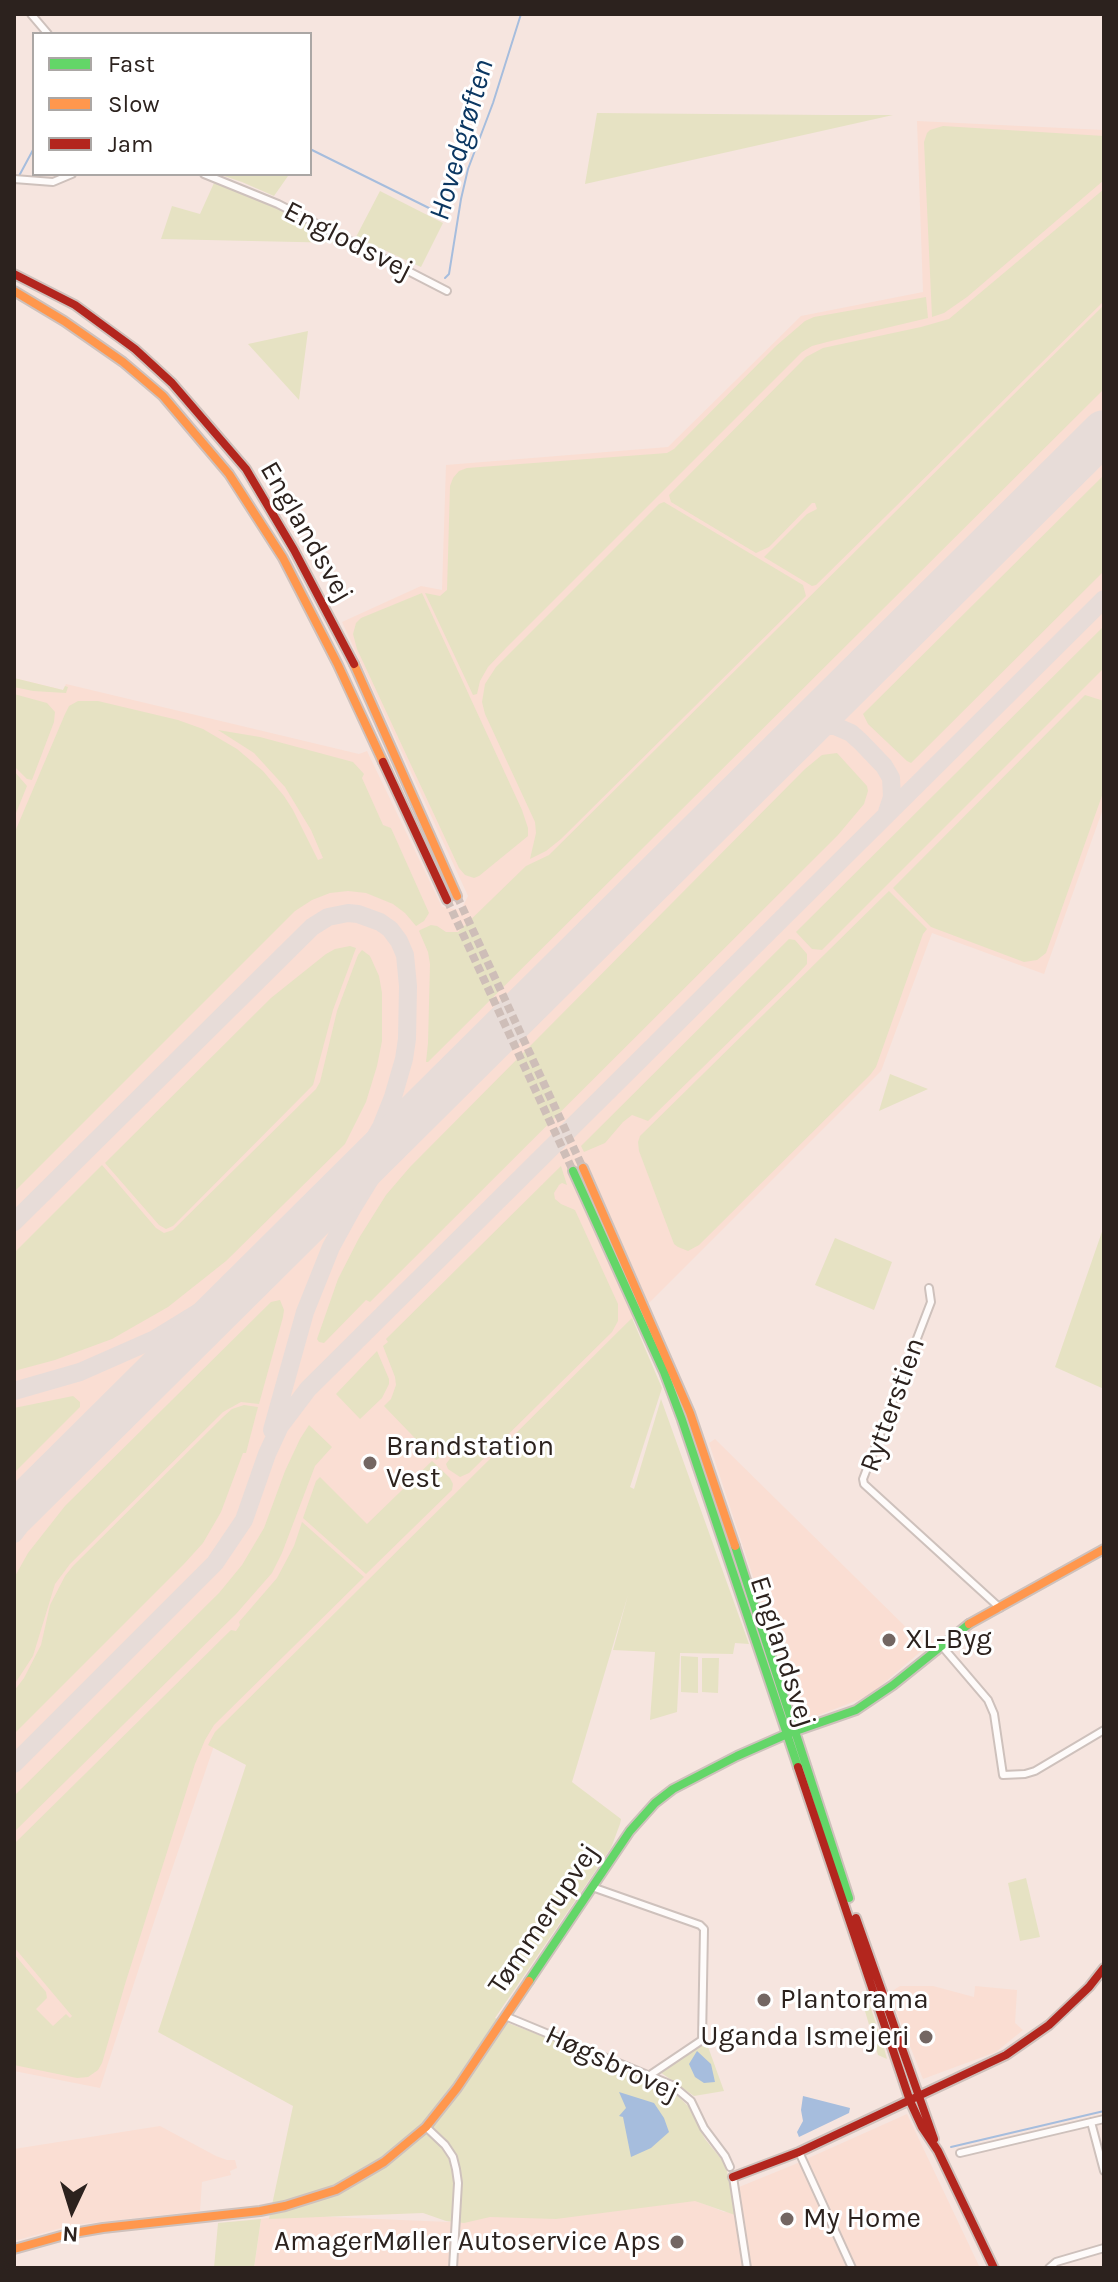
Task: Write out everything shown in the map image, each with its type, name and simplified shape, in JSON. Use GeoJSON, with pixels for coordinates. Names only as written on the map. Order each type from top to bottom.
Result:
{"type":"FeatureCollection","features":[{"type":"Feature","properties":{"kind":"main road","name":"Englandsvej"},"geometry":{"type":"LineString","coordinates":[[14,274],[75,305],[135,349],[172,383],[246,469],[352,658],[457,896]]}},
{"type":"Feature","properties":{"kind":"main road","name":"Englandsvej"},"geometry":{"type":"LineString","coordinates":[[14,291],[123,362],[163,396],[229,474],[283,558],[338,665],[447,900]]}},
{"type":"Feature","properties":{"kind":"main road","name":"Englandsvej"},"geometry":{"type":"LineString","coordinates":[[583,1168],[690,1413],[871,1990],[910,2101],[938,2151]]}},
{"type":"Feature","properties":{"kind":"main road","name":"Englandsvej"},"geometry":{"type":"LineString","coordinates":[[573,1171],[664,1372],[938,2151],[994,2268]]}},
{"type":"Feature","properties":{"kind":"main road","name":"Tømmerupvej"},"geometry":{"type":"LineString","coordinates":[[14,2249],[68,2234],[260,2211],[336,2190],[371,2170],[426,2127],[457,2088],[630,1831],[664,1796],[704,1771],[791,1732],[864,1705],[965,1627],[1104,1549]]}},
{"type":"Feature","properties":{"kind":"main road"},"geometry":{"type":"LineString","coordinates":[[731,2172],[799,2152],[1006,2055],[1070,2007],[1104,1968]]}},
{"type":"Feature","properties":{"kind":"street"},"geometry":{"type":"LineString","coordinates":[[31,14],[46,32]]}},
{"type":"Feature","properties":{"kind":"street"},"geometry":{"type":"LineString","coordinates":[[14,179],[53,182],[67,176]]}},
{"type":"Feature","properties":{"kind":"street","name":"Englodsvej"},"geometry":{"type":"LineString","coordinates":[[209,176],[278,204],[447,291]]}},
{"type":"Feature","properties":{"kind":"street","name":"Rytterstien"},"geometry":{"type":"LineString","coordinates":[[929,1288],[931,1302],[863,1479],[864,1484],[1000,1608]]}},
{"type":"Feature","properties":{"kind":"street"},"geometry":{"type":"LineString","coordinates":[[941,1645],[988,1700],[994,1714],[1003,1775],[1035,1771],[1104,1730]]}},
{"type":"Feature","properties":{"kind":"street"},"geometry":{"type":"LineString","coordinates":[[592,1887],[704,1929],[702,2040],[650,2075]]}},
{"type":"Feature","properties":{"kind":"street","name":"Høgsbrovej"},"geometry":{"type":"LineString","coordinates":[[505,2016],[672,2085],[691,2101],[704,2128],[725,2156],[731,2172]]}},
{"type":"Feature","properties":{"kind":"street"},"geometry":{"type":"LineString","coordinates":[[960,2153],[1104,2119]]}},
{"type":"Feature","properties":{"kind":"street"},"geometry":{"type":"LineString","coordinates":[[1091,2122],[1104,2171]]}},
{"type":"Feature","properties":{"kind":"street"},"geometry":{"type":"LineString","coordinates":[[426,2127],[445,2145],[456,2169],[458,2183],[453,2268]]}},
{"type":"Feature","properties":{"kind":"street"},"geometry":{"type":"LineString","coordinates":[[799,2152],[852,2268]]}},
{"type":"Feature","properties":{"kind":"street"},"geometry":{"type":"LineString","coordinates":[[731,2172],[747,2268]]}},
{"type":"Feature","properties":{"kind":"street"},"geometry":{"type":"LineString","coordinates":[[1049,2268],[1056,2262],[1104,2248]]}},
{"type":"Feature","properties":{"kind":"shaded area"},"geometry":{"type":"Polygon","coordinates":[[[597,113],[830,115],[893,115],[585,184],[597,113]]]}},
{"type":"Feature","properties":{"kind":"shaded area"},"geometry":{"type":"Polygon","coordinates":[[[917,121],[1104,130],[1104,806],[1044,974],[932,933],[881,1071],[218,1734],[100,2088],[14,2071],[14,678],[63,690],[66,684],[359,754],[367,751],[442,907],[461,910],[468,896],[342,622],[421,586],[442,590],[446,465],[668,447],[801,316],[923,292],[917,121]]]}},
{"type":"Feature","properties":{"kind":"shaded area"},"geometry":{"type":"Polygon","coordinates":[[[943,126],[1104,136],[1104,180],[967,297],[944,313],[932,317],[924,142],[930,130],[943,126]]]}},
{"type":"Feature","properties":{"kind":"shaded area"},"geometry":{"type":"Polygon","coordinates":[[[224,176],[288,176],[274,196],[224,176]]]}},
{"type":"Feature","properties":{"kind":"shaded area"},"geometry":{"type":"Polygon","coordinates":[[[214,183],[271,205],[343,240],[343,243],[161,239],[172,206],[200,214],[214,183]]]}},
{"type":"Feature","properties":{"kind":"shaded area"},"geometry":{"type":"Polygon","coordinates":[[[1104,189],[1104,301],[816,585],[812,586],[764,557],[807,514],[817,509],[815,503],[769,547],[756,553],[671,502],[669,495],[806,357],[823,348],[949,319],[1104,189]]]}},
{"type":"Feature","properties":{"kind":"shaded area"},"geometry":{"type":"Polygon","coordinates":[[[380,191],[443,223],[421,267],[356,237],[380,191]]]}},
{"type":"Feature","properties":{"kind":"shaded area"},"geometry":{"type":"Polygon","coordinates":[[[926,297],[928,318],[812,346],[802,352],[506,648],[488,667],[477,694],[473,695],[425,593],[440,596],[447,590],[450,486],[459,471],[667,453],[805,321],[926,297]]]}},
{"type":"Feature","properties":{"kind":"shaded area"},"geometry":{"type":"Polygon","coordinates":[[[1104,305],[1104,389],[426,1062],[430,964],[419,931],[431,925],[446,932],[458,932],[526,866],[549,855],[1104,305]]]}},
{"type":"Feature","properties":{"kind":"shaded area"},"geometry":{"type":"Polygon","coordinates":[[[308,331],[299,400],[248,344],[308,331]]]}},
{"type":"Feature","properties":{"kind":"shaded area"},"geometry":{"type":"Polygon","coordinates":[[[1104,475],[1104,571],[911,763],[907,761],[868,724],[863,714],[1104,475]]]}},
{"type":"Feature","properties":{"kind":"shaded area"},"geometry":{"type":"Polygon","coordinates":[[[664,502],[803,585],[806,596],[561,839],[530,859],[536,833],[535,822],[485,714],[482,702],[485,684],[496,667],[664,502]]]}},
{"type":"Feature","properties":{"kind":"shaded area"},"geometry":{"type":"Polygon","coordinates":[[[422,593],[528,828],[528,836],[474,878],[465,875],[459,868],[357,649],[353,634],[361,618],[422,593]]]}},
{"type":"Feature","properties":{"kind":"shaded area"},"geometry":{"type":"Polygon","coordinates":[[[1104,626],[1104,668],[822,950],[812,949],[796,932],[1104,626]]]}},
{"type":"Feature","properties":{"kind":"shaded area"},"geometry":{"type":"Polygon","coordinates":[[[14,678],[63,690],[65,686],[68,687],[66,693],[33,691],[14,687],[14,678]]]}},
{"type":"Feature","properties":{"kind":"shaded area"},"geometry":{"type":"Polygon","coordinates":[[[14,694],[47,703],[55,712],[32,780],[14,766],[14,694]]]}},
{"type":"Feature","properties":{"kind":"shaded area"},"geometry":{"type":"Polygon","coordinates":[[[1085,695],[1104,701],[1104,790],[1046,953],[1037,960],[1024,962],[931,927],[893,888],[1085,695]]]}},
{"type":"Feature","properties":{"kind":"shaded area"},"geometry":{"type":"Polygon","coordinates":[[[78,701],[98,701],[178,720],[203,729],[237,749],[263,771],[284,796],[318,860],[323,858],[311,830],[285,787],[254,753],[218,730],[260,737],[353,762],[364,774],[362,778],[383,825],[391,828],[429,913],[416,926],[393,904],[366,893],[348,891],[330,893],[295,911],[14,1192],[14,834],[65,714],[69,706],[78,701]]]}},
{"type":"Feature","properties":{"kind":"shaded area"},"geometry":{"type":"Polygon","coordinates":[[[837,753],[868,791],[864,804],[838,835],[370,1302],[366,1300],[324,1343],[319,1342],[317,1339],[338,1279],[359,1238],[386,1195],[410,1167],[805,769],[822,755],[837,753]]]}},
{"type":"Feature","properties":{"kind":"shaded area"},"geometry":{"type":"Polygon","coordinates":[[[14,771],[27,786],[14,818],[14,771]]]}},
{"type":"Feature","properties":{"kind":"shaded area"},"geometry":{"type":"Polygon","coordinates":[[[889,891],[927,929],[876,1067],[699,1245],[688,1251],[678,1247],[674,1244],[639,1151],[640,1136],[889,891]]]}},
{"type":"Feature","properties":{"kind":"shaded area"},"geometry":{"type":"Polygon","coordinates":[[[789,939],[795,940],[807,954],[807,964],[792,980],[648,1121],[632,1115],[605,1143],[584,1152],[581,1146],[789,939]]]}},
{"type":"Feature","properties":{"kind":"shaded area"},"geometry":{"type":"Polygon","coordinates":[[[350,946],[356,948],[333,1010],[313,1085],[173,1226],[166,1229],[159,1225],[105,1163],[271,998],[326,954],[350,946]]]}},
{"type":"Feature","properties":{"kind":"shaded area"},"geometry":{"type":"Polygon","coordinates":[[[362,950],[370,956],[379,976],[382,1041],[366,1102],[345,1144],[226,1261],[168,1307],[112,1339],[14,1371],[14,1253],[102,1165],[156,1228],[164,1233],[173,1230],[316,1089],[337,1011],[362,950]]]}},
{"type":"Feature","properties":{"kind":"shaded area"},"geometry":{"type":"Polygon","coordinates":[[[890,1074],[928,1089],[879,1111],[890,1074]]]}},
{"type":"Feature","properties":{"kind":"shaded area"},"geometry":{"type":"Polygon","coordinates":[[[561,1166],[567,1185],[559,1185],[554,1193],[555,1199],[575,1210],[618,1304],[618,1321],[612,1332],[469,1473],[460,1477],[448,1469],[446,1464],[454,1453],[443,1442],[435,1449],[441,1457],[436,1460],[384,1406],[391,1399],[396,1385],[383,1346],[388,1342],[386,1339],[561,1166]]]}},
{"type":"Feature","properties":{"kind":"shaded area"},"geometry":{"type":"Polygon","coordinates":[[[1104,1226],[1104,1389],[1055,1367],[1104,1226]]]}},
{"type":"Feature","properties":{"kind":"shaded area"},"geometry":{"type":"Polygon","coordinates":[[[835,1238],[892,1262],[874,1310],[815,1285],[835,1238]]]}},
{"type":"Feature","properties":{"kind":"shaded area"},"geometry":{"type":"Polygon","coordinates":[[[280,1300],[283,1317],[259,1404],[241,1402],[223,1412],[70,1564],[55,1584],[33,1656],[14,1685],[14,1578],[28,1553],[65,1506],[271,1302],[280,1300]]]}},
{"type":"Feature","properties":{"kind":"shaded area"},"geometry":{"type":"Polygon","coordinates":[[[632,1318],[662,1388],[630,1487],[634,1489],[661,1399],[749,1644],[735,1643],[733,1654],[680,1653],[677,1712],[650,1720],[655,1652],[613,1650],[628,1595],[572,1782],[621,1819],[620,1824],[611,1848],[495,2018],[628,2069],[678,2096],[688,2106],[705,2139],[726,2165],[735,2215],[695,2201],[556,2219],[490,2217],[464,2223],[423,2213],[269,2219],[293,2106],[158,2032],[246,1765],[208,1745],[215,1732],[632,1318]]]}},
{"type":"Feature","properties":{"kind":"shaded area"},"geometry":{"type":"Polygon","coordinates":[[[377,1351],[389,1384],[382,1398],[360,1419],[336,1394],[377,1351]]]}},
{"type":"Feature","properties":{"kind":"shaded area"},"geometry":{"type":"Polygon","coordinates":[[[73,1396],[80,1402],[80,1407],[14,1473],[14,1408],[73,1396]]]}},
{"type":"Feature","properties":{"kind":"shaded area"},"geometry":{"type":"Polygon","coordinates":[[[244,1405],[258,1407],[246,1453],[243,1453],[221,1512],[203,1543],[14,1734],[14,1691],[41,1645],[50,1605],[65,1576],[223,1417],[232,1409],[244,1405]]]}},
{"type":"Feature","properties":{"kind":"shaded area"},"geometry":{"type":"Polygon","coordinates":[[[309,1425],[332,1447],[315,1466],[272,1573],[236,1614],[14,1832],[14,1796],[219,1593],[242,1565],[264,1528],[285,1471],[309,1425]]]}},
{"type":"Feature","properties":{"kind":"shaded area"},"geometry":{"type":"Polygon","coordinates":[[[715,1439],[926,1647],[869,1696],[811,1718],[801,1717],[797,1711],[709,1443],[715,1439]]]}},
{"type":"Feature","properties":{"kind":"shaded area"},"geometry":{"type":"Polygon","coordinates":[[[432,1461],[450,1478],[452,1490],[366,1574],[303,1518],[320,1477],[367,1524],[432,1461]]]}},
{"type":"Feature","properties":{"kind":"shaded area"},"geometry":{"type":"Polygon","coordinates":[[[302,1522],[364,1577],[214,1725],[205,1740],[98,2070],[88,2077],[77,2078],[14,2065],[14,1954],[46,1992],[47,1998],[36,2009],[53,2026],[66,2014],[70,2018],[72,2016],[14,1947],[14,1844],[231,1630],[236,1631],[239,1622],[277,1578],[294,1546],[302,1522]]]}},
{"type":"Feature","properties":{"kind":"shaded area"},"geometry":{"type":"Polygon","coordinates":[[[681,1656],[698,1657],[698,1693],[681,1692],[681,1656]]]}},
{"type":"Feature","properties":{"kind":"shaded area"},"geometry":{"type":"Polygon","coordinates":[[[702,1658],[719,1658],[718,1693],[702,1692],[702,1658]]]}},
{"type":"Feature","properties":{"kind":"shaded area"},"geometry":{"type":"Polygon","coordinates":[[[1026,1878],[1040,1937],[1020,1941],[1008,1883],[1026,1878]]]}},
{"type":"Feature","properties":{"kind":"shaded area"},"geometry":{"type":"Polygon","coordinates":[[[900,1986],[933,1986],[974,1997],[975,1986],[1017,1990],[1015,2023],[1023,2030],[996,2052],[923,2079],[889,1993],[900,1986]]]}},
{"type":"Feature","properties":{"kind":"shaded area"},"geometry":{"type":"Polygon","coordinates":[[[868,2000],[887,2059],[878,2055],[862,2001],[868,2000]]]}},
{"type":"Feature","properties":{"kind":"shaded area"},"geometry":{"type":"Polygon","coordinates":[[[707,2044],[724,2091],[694,2096],[660,2072],[699,2046],[707,2044]]]}},
{"type":"Feature","properties":{"kind":"shaded area"},"geometry":{"type":"Polygon","coordinates":[[[907,2114],[980,2268],[254,2268],[261,2219],[285,2215],[448,2222],[492,2215],[695,2200],[724,2212],[740,2210],[739,2187],[907,2114]]]}},
{"type":"Feature","properties":{"kind":"shaded area"},"geometry":{"type":"Polygon","coordinates":[[[160,2126],[216,2156],[235,2160],[237,2168],[230,2171],[231,2175],[202,2182],[200,2211],[72,2225],[14,2241],[14,2149],[160,2126]]]}},
{"type":"Feature","properties":{"kind":"shaded area"},"geometry":{"type":"Polygon","coordinates":[[[261,2219],[254,2268],[214,2268],[218,2223],[261,2219]]]}},
{"type":"Feature","properties":{"kind":"water"},"geometry":{"type":"Polygon","coordinates":[[[697,2051],[711,2064],[715,2082],[704,2083],[695,2077],[689,2064],[697,2051]]]}},
{"type":"Feature","properties":{"kind":"water"},"geometry":{"type":"Polygon","coordinates":[[[619,2092],[654,2103],[669,2132],[651,2148],[631,2157],[623,2117],[619,2116],[626,2108],[619,2092]]]}},
{"type":"Feature","properties":{"kind":"water"},"geometry":{"type":"Polygon","coordinates":[[[803,2096],[850,2108],[849,2113],[799,2137],[797,2132],[803,2121],[803,2096]]]}},
{"type":"Feature","properties":{"kind":"waterway","name":"Hovedgrøften"},"geometry":{"type":"LineString","coordinates":[[445,278],[449,274],[468,169],[521,14]]}},
{"type":"Feature","properties":{"kind":"waterway"},"geometry":{"type":"LineString","coordinates":[[312,150],[441,214]]}},
{"type":"Feature","properties":{"kind":"waterway"},"geometry":{"type":"LineString","coordinates":[[19,176],[32,152]]}},
{"type":"Feature","properties":{"kind":"waterway"},"geometry":{"type":"LineString","coordinates":[[951,2147],[1104,2111]]}},
{"type":"Feature","properties":{"kind":"taxiway"},"geometry":{"type":"LineString","coordinates":[[14,1764],[215,1563],[244,1520],[280,1426],[308,1389],[1104,599]]}},
{"type":"Feature","properties":{"kind":"taxiway"},"geometry":{"type":"LineString","coordinates":[[804,730],[835,726],[851,733],[861,742],[891,778],[892,797],[887,812]]}},
{"type":"Feature","properties":{"kind":"taxiway"},"geometry":{"type":"LineString","coordinates":[[14,1222],[312,927],[328,917],[348,913],[380,922],[399,941],[405,955],[408,986],[407,1039],[393,1097],[381,1127],[366,1153],[330,1200]]}},
{"type":"Feature","properties":{"kind":"taxiway"},"geometry":{"type":"LineString","coordinates":[[272,1430],[305,1312],[331,1247],[372,1176],[431,1099]]}},
{"type":"Feature","properties":{"kind":"taxiway"},"geometry":{"type":"LineString","coordinates":[[14,1391],[80,1372],[155,1339],[217,1301],[285,1244]]}},
{"type":"Feature","properties":{"kind":"taxiway"},"geometry":{"type":"LineString","coordinates":[[14,1534],[75,1454]]}},
{"type":"Feature","properties":{"kind":"runway"},"geometry":{"type":"LineString","coordinates":[[14,1514],[1104,432]]}},
{"type":"Feature","properties":{"kind":"tunnel"},"geometry":{"type":"LineString","coordinates":[[457,896],[583,1168]]}},
{"type":"Feature","properties":{"kind":"tunnel"},"geometry":{"type":"LineString","coordinates":[[447,900],[573,1171]]}},
{"type":"Feature","properties":{"kind":"traffic: fast"},"geometry":{"type":"LineString","coordinates":[[573,1171],[664,1372],[798,1767]]}},
{"type":"Feature","properties":{"kind":"traffic: fast"},"geometry":{"type":"LineString","coordinates":[[735,1546],[849,1898]]}},
{"type":"Feature","properties":{"kind":"traffic: fast"},"geometry":{"type":"LineString","coordinates":[[529,1981],[630,1831],[655,1803],[673,1789],[737,1756],[787,1734],[856,1710],[893,1685],[969,1624]]}},
{"type":"Feature","properties":{"kind":"traffic: slow"},"geometry":{"type":"LineString","coordinates":[[14,291],[123,362],[163,396],[229,474],[283,558],[383,762]]}},
{"type":"Feature","properties":{"kind":"traffic: slow"},"geometry":{"type":"LineString","coordinates":[[354,664],[457,896]]}},
{"type":"Feature","properties":{"kind":"traffic: slow"},"geometry":{"type":"LineString","coordinates":[[583,1168],[690,1413],[735,1546]]}},
{"type":"Feature","properties":{"kind":"traffic: slow"},"geometry":{"type":"LineString","coordinates":[[969,1624],[1104,1549]]}},
{"type":"Feature","properties":{"kind":"traffic: slow"},"geometry":{"type":"LineString","coordinates":[[14,2249],[103,2228],[260,2211],[336,2190],[384,2162],[426,2127],[457,2088],[529,1981]]}},
{"type":"Feature","properties":{"kind":"traffic: jam"},"geometry":{"type":"LineString","coordinates":[[14,274],[75,305],[135,349],[172,383],[246,469],[294,550],[354,664]]}},
{"type":"Feature","properties":{"kind":"traffic: jam"},"geometry":{"type":"LineString","coordinates":[[383,762],[447,900]]}},
{"type":"Feature","properties":{"kind":"traffic: jam"},"geometry":{"type":"LineString","coordinates":[[798,1767],[910,2101],[938,2151],[994,2268]]}},
{"type":"Feature","properties":{"kind":"traffic: jam"},"geometry":{"type":"LineString","coordinates":[[856,1918],[934,2139]]}},
{"type":"Feature","properties":{"kind":"traffic: jam"},"geometry":{"type":"LineString","coordinates":[[733,2177],[799,2152],[1006,2055],[1049,2025],[1104,1968]]}},
{"type":"Feature","properties":{"kind":"place","name":"Brandstation Vest"},"geometry":{"type":"Point","coordinates":[370,1463]}},
{"type":"Feature","properties":{"kind":"place","name":"XL-Byg"},"geometry":{"type":"Point","coordinates":[889,1640]}},
{"type":"Feature","properties":{"kind":"place","name":"Plantorama"},"geometry":{"type":"Point","coordinates":[764,2000]}},
{"type":"Feature","properties":{"kind":"place","name":"Uganda Ismejeri"},"geometry":{"type":"Point","coordinates":[926,2037]}},
{"type":"Feature","properties":{"kind":"place","name":"My Home"},"geometry":{"type":"Point","coordinates":[787,2219]}},
{"type":"Feature","properties":{"kind":"place","name":"AmagerMøller Autoservice Aps"},"geometry":{"type":"Point","coordinates":[677,2242]}}]}
